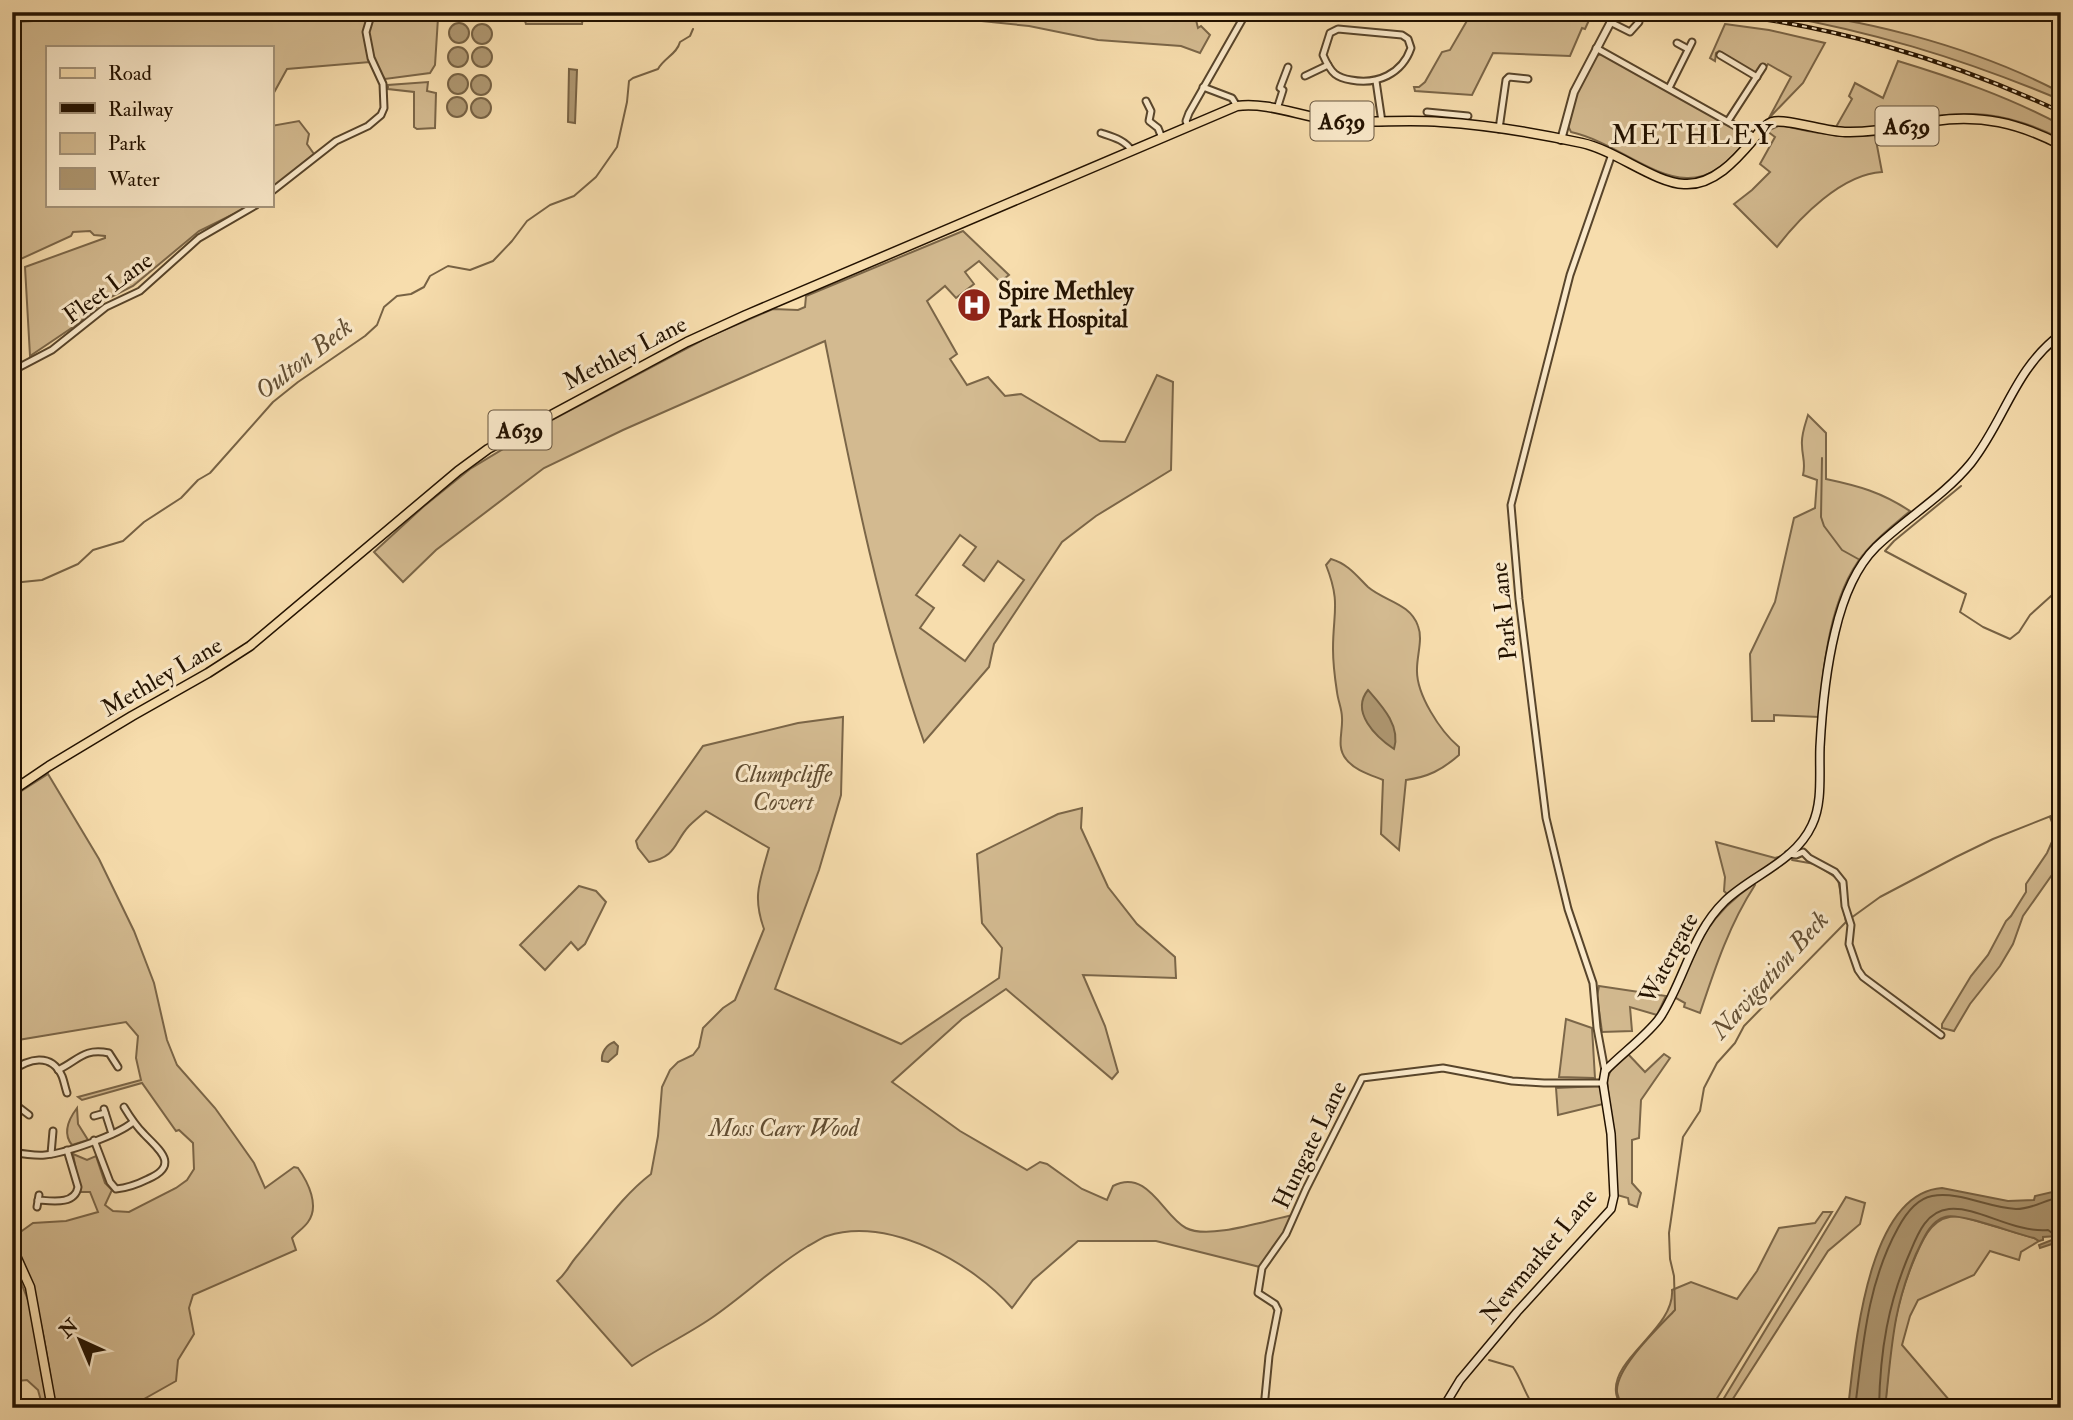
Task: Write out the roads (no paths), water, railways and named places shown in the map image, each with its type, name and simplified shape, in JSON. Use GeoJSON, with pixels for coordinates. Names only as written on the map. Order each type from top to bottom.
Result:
{"type":"FeatureCollection","features":[{"type":"Feature","properties":{"kind":"main road","name":"A639"},"geometry":{"type":"LineString","coordinates":[[1132,151],[1237,106],[1249,105],[1328,120],[1366,123],[1450,118],[1582,143],[1612,153],[1668,181],[1689,184],[1708,179],[1725,169],[1766,126],[1776,121],[1846,132],[1977,118],[2019,126],[2061,145]]}},
{"type":"Feature","properties":{"kind":"main road","name":"Methley Lane"},"geometry":{"type":"LineString","coordinates":[[12,791],[121,722],[208,674],[243,651],[458,471],[517,432],[687,342],[746,315],[1132,151]]}},
{"type":"Feature","properties":{"kind":"main road"},"geometry":{"type":"LineString","coordinates":[[1802,841],[1811,827],[1818,807],[1827,680],[1834,633],[1850,587],[1861,566],[1876,547],[1937,497],[1972,461],[2024,372],[2043,349],[2061,334]]}},
{"type":"Feature","properties":{"kind":"main road","name":"Watergate"},"geometry":{"type":"LineString","coordinates":[[1605,1072],[1660,1017],[1695,942],[1723,903],[1802,841]]}},
{"type":"Feature","properties":{"kind":"main road","name":"Newmarket Lane"},"geometry":{"type":"LineString","coordinates":[[1443,1408],[1460,1380],[1517,1312],[1611,1209],[1614,1196],[1611,1134],[1603,1083],[1605,1072]]}},
{"type":"Feature","properties":{"kind":"main road"},"geometry":{"type":"LineString","coordinates":[[12,1247],[30,1287],[52,1408]]}},
{"type":"Feature","properties":{"kind":"street"},"geometry":{"type":"LineString","coordinates":[[273,190],[336,141],[368,126],[382,115],[383,84],[371,58],[366,32],[372,12]]}},
{"type":"Feature","properties":{"kind":"street"},"geometry":{"type":"LineString","coordinates":[[1561,140],[1574,92],[1616,12]]}},
{"type":"Feature","properties":{"kind":"street"},"geometry":{"type":"LineString","coordinates":[[1188,126],[1186,121],[1189,113],[1246,13]]}},
{"type":"Feature","properties":{"kind":"street"},"geometry":{"type":"LineString","coordinates":[[1610,22],[1630,32],[1639,22]]}},
{"type":"Feature","properties":{"kind":"street"},"geometry":{"type":"LineString","coordinates":[[1338,29],[1402,35],[1408,39],[1411,48],[1402,66],[1376,81],[1362,82],[1338,76],[1323,55],[1330,33],[1338,29]]}},
{"type":"Feature","properties":{"kind":"street"},"geometry":{"type":"LineString","coordinates":[[1669,88],[1692,42]]}},
{"type":"Feature","properties":{"kind":"street"},"geometry":{"type":"LineString","coordinates":[[1677,43],[1688,49]]}},
{"type":"Feature","properties":{"kind":"street"},"geometry":{"type":"LineString","coordinates":[[1596,48],[1755,137]]}},
{"type":"Feature","properties":{"kind":"street"},"geometry":{"type":"LineString","coordinates":[[1720,55],[1757,77]]}},
{"type":"Feature","properties":{"kind":"street"},"geometry":{"type":"LineString","coordinates":[[1305,76],[1328,65]]}},
{"type":"Feature","properties":{"kind":"street"},"geometry":{"type":"LineString","coordinates":[[1277,109],[1283,90],[1280,88],[1288,67]]}},
{"type":"Feature","properties":{"kind":"street"},"geometry":{"type":"LineString","coordinates":[[1728,121],[1763,67]]}},
{"type":"Feature","properties":{"kind":"street"},"geometry":{"type":"LineString","coordinates":[[1499,129],[1506,80],[1509,77],[1528,79]]}},
{"type":"Feature","properties":{"kind":"street"},"geometry":{"type":"LineString","coordinates":[[1376,81],[1382,122]]}},
{"type":"Feature","properties":{"kind":"street"},"geometry":{"type":"LineString","coordinates":[[1203,87],[1232,98],[1237,106]]}},
{"type":"Feature","properties":{"kind":"street"},"geometry":{"type":"LineString","coordinates":[[1146,101],[1151,111],[1149,121],[1158,128],[1162,138]]}},
{"type":"Feature","properties":{"kind":"street"},"geometry":{"type":"LineString","coordinates":[[1427,112],[1450,118],[1468,116]]}},
{"type":"Feature","properties":{"kind":"street"},"geometry":{"type":"LineString","coordinates":[[1101,132],[1119,139],[1132,151]]}},
{"type":"Feature","properties":{"kind":"street","name":"Park Lane"},"geometry":{"type":"LineString","coordinates":[[1605,1072],[1593,984],[1568,909],[1546,818],[1519,599],[1511,505],[1570,275],[1612,153]]}},
{"type":"Feature","properties":{"kind":"street","name":"Fleet Lane"},"geometry":{"type":"LineString","coordinates":[[12,371],[52,350],[106,307],[141,291],[199,238],[254,206]]}},
{"type":"Feature","properties":{"kind":"street"},"geometry":{"type":"LineString","coordinates":[[1802,841],[1803,852],[1835,872],[1843,882],[1845,906],[1851,925],[1849,944],[1863,977],[1941,1035]]}},
{"type":"Feature","properties":{"kind":"street"},"geometry":{"type":"LineString","coordinates":[[1788,854],[1803,852]]}},
{"type":"Feature","properties":{"kind":"street"},"geometry":{"type":"LineString","coordinates":[[58,1070],[84,1053],[111,1050],[118,1067]]}},
{"type":"Feature","properties":{"kind":"street"},"geometry":{"type":"LineString","coordinates":[[13,1069],[29,1060],[49,1063],[58,1070],[67,1093]]}},
{"type":"Feature","properties":{"kind":"street","name":"Hungate Lane"},"geometry":{"type":"LineString","coordinates":[[1264,1408],[1269,1356],[1278,1310],[1275,1304],[1258,1293],[1262,1268],[1286,1234],[1362,1078],[1443,1068],[1512,1081],[1603,1083]]}},
{"type":"Feature","properties":{"kind":"street"},"geometry":{"type":"LineString","coordinates":[[12,1102],[27,1110]]}},
{"type":"Feature","properties":{"kind":"street"},"geometry":{"type":"LineString","coordinates":[[94,1140],[113,1187],[119,1189],[156,1176],[163,1168],[163,1153],[133,1122],[124,1108]]}},
{"type":"Feature","properties":{"kind":"street"},"geometry":{"type":"LineString","coordinates":[[94,1116],[105,1111],[112,1134]]}},
{"type":"Feature","properties":{"kind":"street"},"geometry":{"type":"LineString","coordinates":[[12,1152],[26,1155],[51,1154],[112,1134],[133,1122]]}},
{"type":"Feature","properties":{"kind":"street"},"geometry":{"type":"LineString","coordinates":[[51,1154],[53,1131]]}},
{"type":"Feature","properties":{"kind":"street"},"geometry":{"type":"LineString","coordinates":[[38,1201],[61,1201],[76,1194],[78,1187],[67,1150]]}},
{"type":"Feature","properties":{"kind":"water"},"geometry":{"type":"Polygon","coordinates":[[[455,23],[463,23],[469,33],[463,43],[455,43],[449,37],[449,29],[455,23]]]}},
{"type":"Feature","properties":{"kind":"water"},"geometry":{"type":"Polygon","coordinates":[[[478,24],[486,24],[492,34],[486,44],[478,44],[472,38],[472,30],[478,24]]]}},
{"type":"Feature","properties":{"kind":"water"},"geometry":{"type":"Polygon","coordinates":[[[454,47],[462,47],[468,57],[462,67],[454,67],[448,61],[448,53],[454,47]]]}},
{"type":"Feature","properties":{"kind":"water"},"geometry":{"type":"Polygon","coordinates":[[[478,47],[486,47],[492,57],[486,67],[478,67],[472,61],[472,53],[478,47]]]}},
{"type":"Feature","properties":{"kind":"water"},"geometry":{"type":"Polygon","coordinates":[[[569,69],[577,70],[575,123],[568,122],[569,69]]]}},
{"type":"Feature","properties":{"kind":"water"},"geometry":{"type":"Polygon","coordinates":[[[454,74],[462,74],[468,84],[462,94],[454,94],[448,88],[448,80],[454,74]]]}},
{"type":"Feature","properties":{"kind":"water"},"geometry":{"type":"Polygon","coordinates":[[[477,75],[485,75],[491,85],[485,95],[477,95],[471,89],[471,81],[477,75]]]}},
{"type":"Feature","properties":{"kind":"water"},"geometry":{"type":"Polygon","coordinates":[[[453,97],[461,97],[467,107],[461,117],[453,117],[447,111],[447,103],[453,97]]]}},
{"type":"Feature","properties":{"kind":"water"},"geometry":{"type":"Polygon","coordinates":[[[477,98],[485,98],[491,108],[485,118],[477,118],[471,112],[471,104],[477,98]]]}},
{"type":"Feature","properties":{"kind":"water"},"geometry":{"type":"Polygon","coordinates":[[[1368,690],[1393,724],[1394,749],[1373,731],[1364,715],[1363,698],[1368,690]]]}},
{"type":"Feature","properties":{"kind":"water"},"geometry":{"type":"Polygon","coordinates":[[[614,1042],[618,1046],[617,1054],[608,1062],[602,1061],[605,1050],[614,1042]]]}},
{"type":"Feature","properties":{"kind":"water"},"geometry":{"type":"Polygon","coordinates":[[[1942,1188],[2008,1201],[2034,1200],[2035,1196],[2061,1190],[2061,1241],[2040,1248],[2039,1245],[2057,1236],[2043,1237],[2043,1240],[2039,1241],[1962,1218],[1952,1216],[1939,1219],[1927,1232],[1916,1254],[1902,1294],[1894,1330],[1885,1408],[1848,1408],[1861,1315],[1869,1278],[1881,1245],[1896,1216],[1916,1197],[1942,1188]]]}},
{"type":"Feature","properties":{"kind":"waterway","name":"Oulton Beck"},"geometry":{"type":"LineString","coordinates":[[12,583],[42,580],[78,564],[93,550],[123,541],[210,473],[273,402],[365,336],[377,325],[384,307],[397,296],[411,294],[424,287],[430,276],[448,266],[470,270],[493,261],[527,221],[550,205],[574,196],[596,177],[617,147],[629,81],[658,69],[680,42],[690,36],[693,29]]}},
{"type":"Feature","properties":{"kind":"waterway"},"geometry":{"type":"LineString","coordinates":[[1822,458],[1821,517],[1824,526],[1842,550],[1860,560]]}},
{"type":"Feature","properties":{"kind":"waterway"},"geometry":{"type":"LineString","coordinates":[[1961,486],[1885,551],[1966,594],[1960,612],[1983,627],[2010,639],[2019,632],[2030,615],[2061,587]]}},
{"type":"Feature","properties":{"kind":"waterway"},"geometry":{"type":"LineString","coordinates":[[1851,918],[1880,897],[1956,857],[2061,812]]}},
{"type":"Feature","properties":{"kind":"waterway","name":"Navigation Beck"},"geometry":{"type":"LineString","coordinates":[[1623,1408],[1617,1392],[1623,1371],[1639,1348],[1675,1310],[1669,1233],[1683,1137],[1700,1111],[1704,1088],[1717,1063],[1735,1043],[1744,1026],[1846,922],[1838,879],[1815,864],[1792,860]]}},
{"type":"Feature","properties":{"kind":"waterway"},"geometry":{"type":"LineString","coordinates":[[1489,1360],[1513,1367],[1535,1408]]}},
{"type":"Feature","properties":{"kind":"railway"},"geometry":{"type":"LineString","coordinates":[[1703,12],[1795,25],[1886,46],[1975,76],[2061,112]]}},
{"type":"Feature","properties":{"kind":"place","name":"Spire Methley Park Hospital"},"geometry":{"type":"Point","coordinates":[974,305]}},
{"type":"Feature","properties":{"kind":"district","name":"METHLEY"},"geometry":{"type":"Point","coordinates":[1693,135]}},
{"type":"Feature","properties":{"kind":"park label","name":"Clumpcliffe Covert"},"geometry":{"type":"Point","coordinates":[783,788]}},
{"type":"Feature","properties":{"kind":"park label","name":"Moss Carr Wood"},"geometry":{"type":"Point","coordinates":[784,1128]}}]}
